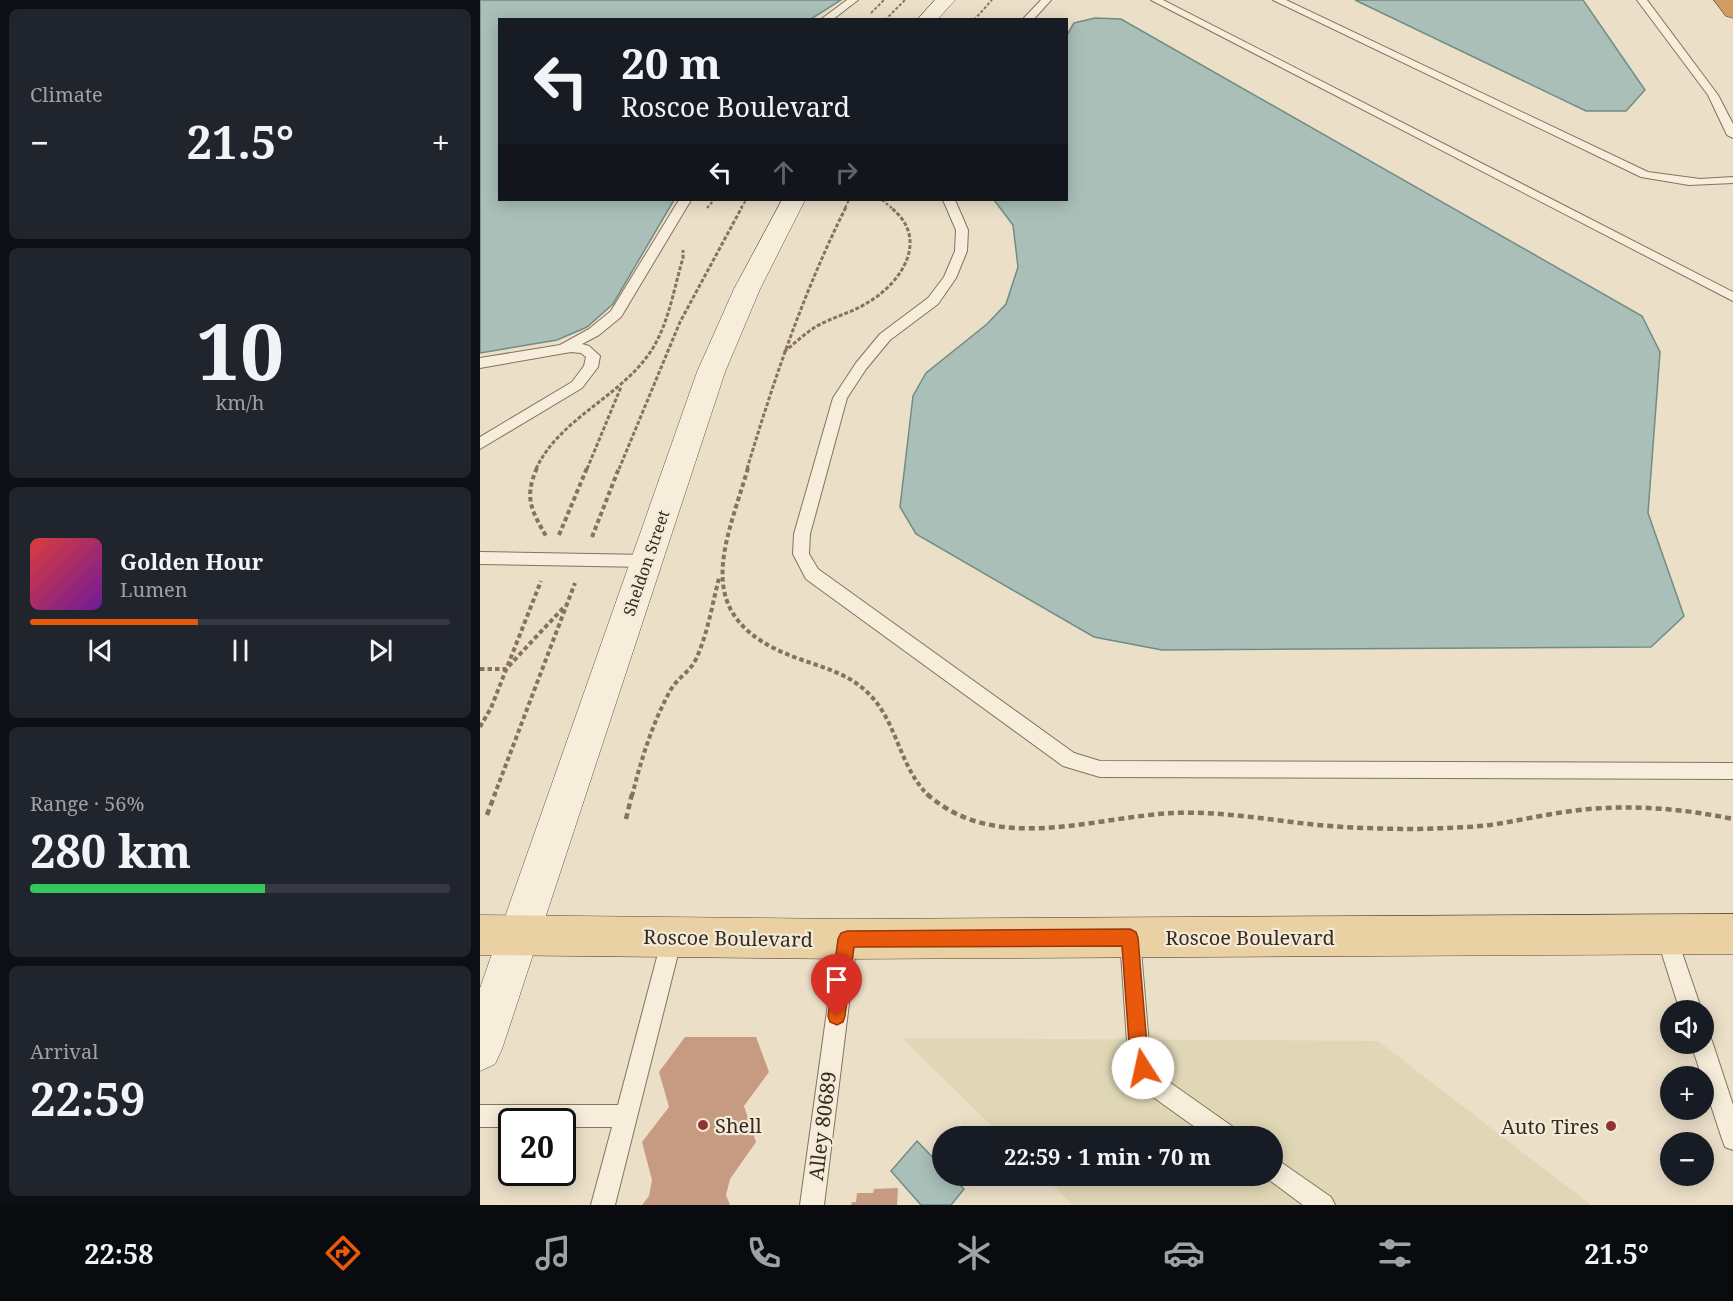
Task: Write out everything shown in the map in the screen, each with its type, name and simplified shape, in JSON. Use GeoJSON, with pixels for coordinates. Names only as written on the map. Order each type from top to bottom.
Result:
{"type":"FeatureCollection","features":[{"type":"Feature","properties":{"kind":"highway"},"geometry":{"type":"LineString","coordinates":[[1723,0],[1733,12]]}},
{"type":"Feature","properties":{"kind":"main road"},"geometry":{"type":"LineString","coordinates":[[928,18],[946,0]]}},
{"type":"Feature","properties":{"kind":"main road","name":"Sheldon Street"},"geometry":{"type":"LineString","coordinates":[[480,1049],[499,935],[647,561],[711,372],[747,289],[792,201]]}},
{"type":"Feature","properties":{"kind":"main road","name":"Roscoe Boulevard"},"geometry":{"type":"LineString","coordinates":[[499,935],[847,939],[1733,934]]}},
{"type":"Feature","properties":{"kind":"lane"},"geometry":{"type":"LineString","coordinates":[[828,18],[853,0]]}},
{"type":"Feature","properties":{"kind":"lane"},"geometry":{"type":"LineString","coordinates":[[1029,18],[1046,0]]}},
{"type":"Feature","properties":{"kind":"lane"},"geometry":{"type":"LineString","coordinates":[[1156,0],[1733,297]]}},
{"type":"Feature","properties":{"kind":"lane"},"geometry":{"type":"LineString","coordinates":[[1278,0],[1645,175],[1677,182],[1706,183],[1733,180]]}},
{"type":"Feature","properties":{"kind":"lane"},"geometry":{"type":"LineString","coordinates":[[1642,0],[1713,95],[1733,135]]}},
{"type":"Feature","properties":{"kind":"lane"},"geometry":{"type":"LineString","coordinates":[[480,444],[577,385],[591,367],[593,356],[616,314],[684,201]]}},
{"type":"Feature","properties":{"kind":"lane"},"geometry":{"type":"LineString","coordinates":[[949,201],[962,230],[961,251],[950,278],[933,301],[885,338],[861,366],[840,398],[802,534],[801,554],[812,574],[1069,760],[1100,769],[1733,771]]}},
{"type":"Feature","properties":{"kind":"lane"},"geometry":{"type":"LineString","coordinates":[[548,352],[575,344],[616,314]]}},
{"type":"Feature","properties":{"kind":"lane"},"geometry":{"type":"LineString","coordinates":[[480,363],[571,348],[584,349],[593,356]]}},
{"type":"Feature","properties":{"kind":"lane"},"geometry":{"type":"LineString","coordinates":[[480,558],[647,561]]}},
{"type":"Feature","properties":{"kind":"lane"},"geometry":{"type":"LineString","coordinates":[[1666,935],[1687,1000]]}},
{"type":"Feature","properties":{"kind":"lane"},"geometry":{"type":"LineString","coordinates":[[603,1205],[672,938]]}},
{"type":"Feature","properties":{"kind":"lane"},"geometry":{"type":"LineString","coordinates":[[1130,938],[1139,1057],[1147,1080],[1212,1126]]}},
{"type":"Feature","properties":{"kind":"lane","name":"Alley 80689"},"geometry":{"type":"LineString","coordinates":[[812,1205],[847,939]]}},
{"type":"Feature","properties":{"kind":"lane"},"geometry":{"type":"LineString","coordinates":[[1705,1054],[1733,1139]]}},
{"type":"Feature","properties":{"kind":"lane"},"geometry":{"type":"LineString","coordinates":[[480,1116],[626,1116]]}},
{"type":"Feature","properties":{"kind":"lane"},"geometry":{"type":"LineString","coordinates":[[1283,1176],[1323,1205]]}},
{"type":"Feature","properties":{"kind":"path"},"geometry":{"type":"LineString","coordinates":[[866,18],[884,0]]}},
{"type":"Feature","properties":{"kind":"path"},"geometry":{"type":"LineString","coordinates":[[887,18],[905,0]]}},
{"type":"Feature","properties":{"kind":"path"},"geometry":{"type":"LineString","coordinates":[[976,18],[992,0]]}},
{"type":"Feature","properties":{"kind":"path"},"geometry":{"type":"LineString","coordinates":[[487,815],[665,355],[703,272],[745,201]]}},
{"type":"Feature","properties":{"kind":"path"},"geometry":{"type":"LineString","coordinates":[[626,819],[643,755],[654,727],[672,687],[691,670],[706,631],[722,557],[783,352],[805,295],[849,201]]}},
{"type":"Feature","properties":{"kind":"path"},"geometry":{"type":"LineString","coordinates":[[783,352],[816,327],[870,302],[883,292],[901,272],[908,260],[909,230],[900,215],[883,201]]}},
{"type":"Feature","properties":{"kind":"path"},"geometry":{"type":"LineString","coordinates":[[720,574],[722,592],[734,614],[749,631],[764,643],[843,674],[862,687],[877,701],[889,720],[906,764],[923,792],[963,817],[983,824],[1050,827],[1149,814],[1202,813],[1234,814],[1339,827],[1447,828],[1481,827],[1566,812],[1625,808],[1683,811],[1733,819]]}},
{"type":"Feature","properties":{"kind":"path"},"geometry":{"type":"LineString","coordinates":[[480,669],[506,669],[567,604]]}},
{"type":"Feature","properties":{"kind":"shaded area"},"geometry":{"type":"Polygon","coordinates":[[[902,1038],[1378,1041],[1591,1205],[1073,1205],[1053,1186],[1283,1186],[1283,1126],[992,1126],[902,1038]]]}},
{"type":"Feature","properties":{"kind":"water"},"geometry":{"type":"Polygon","coordinates":[[[480,0],[841,0],[813,18],[498,18],[498,201],[673,201],[613,304],[587,327],[557,340],[480,353],[480,0]]]}},
{"type":"Feature","properties":{"kind":"water"},"geometry":{"type":"Polygon","coordinates":[[[1355,0],[1583,0],[1645,90],[1626,111],[1586,111],[1355,0]]]}},
{"type":"Feature","properties":{"kind":"water"},"geometry":{"type":"Polygon","coordinates":[[[1095,18],[1121,19],[1642,316],[1660,352],[1648,513],[1684,616],[1651,647],[1162,650],[1094,637],[916,534],[900,507],[913,396],[926,373],[987,324],[1006,304],[1018,267],[1013,225],[995,201],[1068,201],[1068,33],[1074,23],[1095,18]]]}},
{"type":"Feature","properties":{"kind":"water"},"geometry":{"type":"Polygon","coordinates":[[[917,1141],[932,1157],[932,1186],[961,1186],[964,1189],[951,1205],[921,1205],[891,1171],[917,1141]]]}},
{"type":"Feature","properties":{"kind":"building","name":"Shell"},"geometry":{"type":"Polygon","coordinates":[[[685,1037],[756,1037],[769,1072],[744,1106],[756,1142],[730,1179],[726,1195],[730,1205],[642,1205],[649,1196],[652,1180],[642,1142],[669,1107],[659,1072],[685,1037]]]}},
{"type":"Feature","properties":{"kind":"building"},"geometry":{"type":"Polygon","coordinates":[[[898,1188],[897,1205],[851,1205],[852,1202],[856,1202],[857,1193],[873,1193],[874,1189],[898,1188]]]}},
{"type":"Feature","properties":{"kind":"place","name":"Shell"},"geometry":{"type":"Point","coordinates":[703,1125]}},
{"type":"Feature","properties":{"kind":"place","name":"Auto Tires"},"geometry":{"type":"Point","coordinates":[1611,1126]}},
{"type":"Feature","properties":{"kind":"route"},"geometry":{"type":"LineString","coordinates":[[837,1016],[847,939],[1130,938],[1139,1057],[1143,1068]]}}]}
